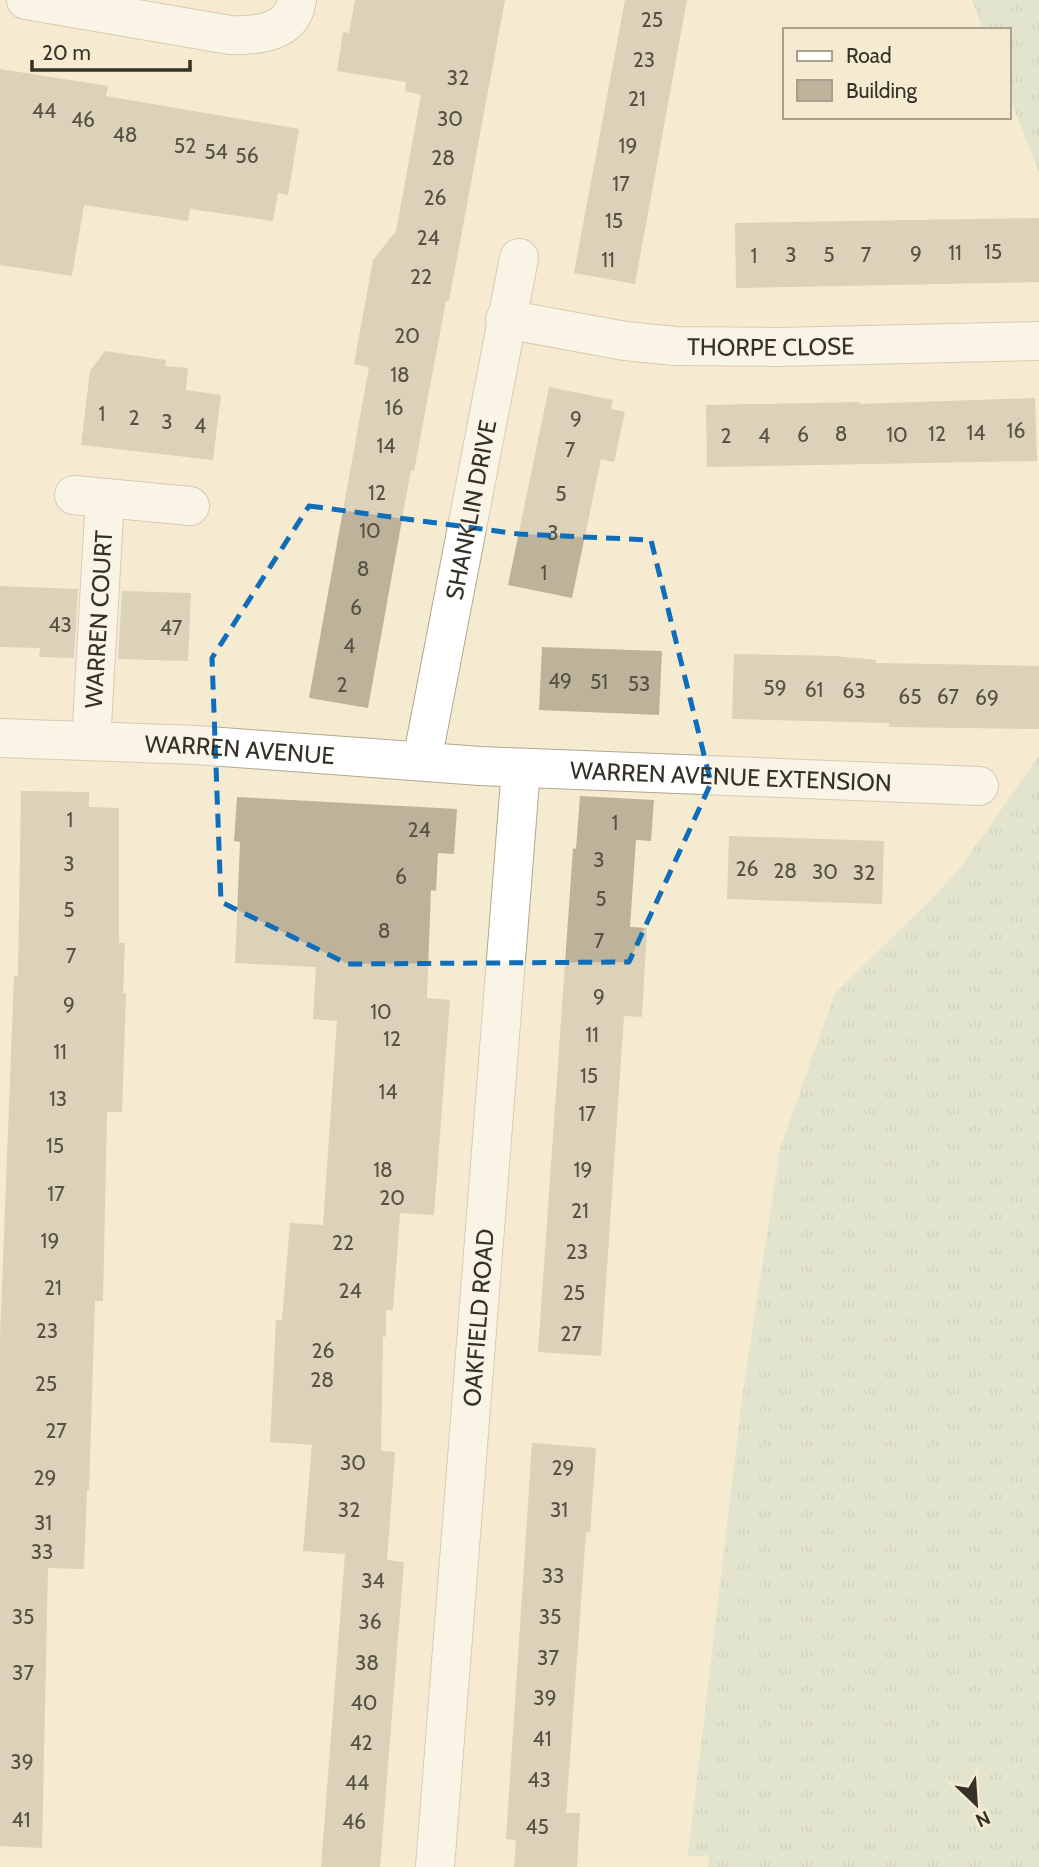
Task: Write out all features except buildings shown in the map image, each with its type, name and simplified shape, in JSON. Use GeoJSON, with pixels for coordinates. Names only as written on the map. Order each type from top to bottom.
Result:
{"type":"FeatureCollection","features":[{"type":"Feature","properties":{"kind":"street"},"geometry":{"type":"LineString","coordinates":[[26,0],[230,35],[254,36],[270,32],[288,22],[295,7]]}},
{"type":"Feature","properties":{"kind":"street","name":"SHANKLIN DRIVE"},"geometry":{"type":"LineString","coordinates":[[422,761],[505,319],[519,258]]}},
{"type":"Feature","properties":{"kind":"street","name":"THORPE CLOSE"},"geometry":{"type":"LineString","coordinates":[[505,319],[625,341],[675,346],[777,347],[1039,341]]}},
{"type":"Feature","properties":{"kind":"street","name":"WARREN COURT"},"geometry":{"type":"LineString","coordinates":[[91,741],[90,496],[190,506]]}},
{"type":"Feature","properties":{"kind":"street","name":"WARREN AVENUE"},"geometry":{"type":"LineString","coordinates":[[0,738],[196,745],[480,766]]}},
{"type":"Feature","properties":{"kind":"street","name":"WARREN AVENUE EXTENSION"},"geometry":{"type":"LineString","coordinates":[[480,766],[979,786]]}},
{"type":"Feature","properties":{"kind":"street","name":"OAKFIELD ROAD"},"geometry":{"type":"LineString","coordinates":[[435,1867],[521,768]]}},
{"type":"Feature","properties":{"kind":"highlighted area"},"geometry":{"type":"Polygon","coordinates":[[[309,506],[519,534],[651,540],[711,783],[629,962],[348,964],[221,902],[212,658],[309,506]]]}},
{"type":"Feature","properties":{"kind":"green space"},"geometry":{"type":"Polygon","coordinates":[[[972,0],[1039,0],[1039,173],[1011,101],[1011,28],[982,28],[972,0]]]}},
{"type":"Feature","properties":{"kind":"green space"},"geometry":{"type":"Polygon","coordinates":[[[1039,756],[1039,1867],[708,1867],[709,1856],[688,1856],[742,1398],[780,1149],[835,993],[930,901],[960,868],[1039,756]]]}}]}
